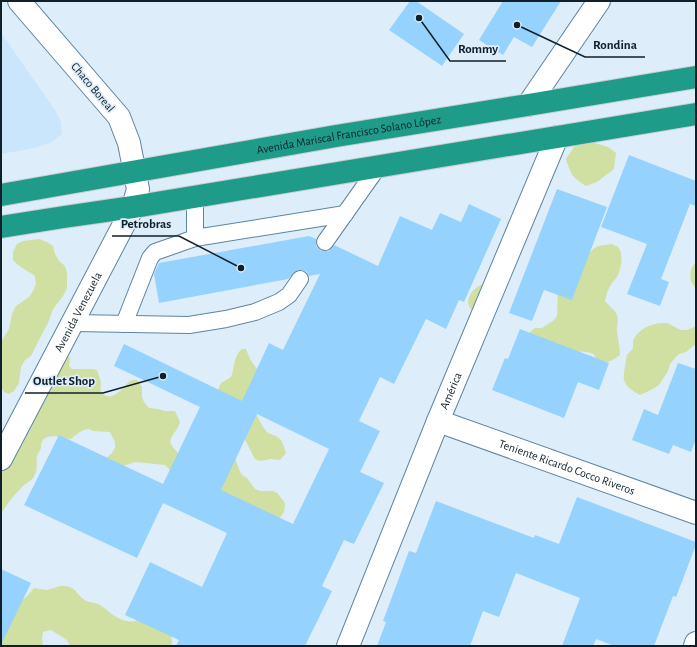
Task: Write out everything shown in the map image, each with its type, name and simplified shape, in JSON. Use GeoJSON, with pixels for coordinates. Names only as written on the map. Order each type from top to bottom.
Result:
{"type":"FeatureCollection","features":[{"type":"Feature","properties":{"kind":"highway","name":"Avenida Mariscal Francisco Solano López"},"geometry":{"type":"LineString","coordinates":[[1,227],[135,189],[336,136],[696,77]]}},
{"type":"Feature","properties":{"kind":"highway","name":"Avenida Mariscal Francisco Solano López"},"geometry":{"type":"LineString","coordinates":[[1,195],[135,189],[195,197],[696,114]]}},
{"type":"Feature","properties":{"kind":"street","name":"Chaco Boreal"},"geometry":{"type":"LineString","coordinates":[[19,1],[119,117],[129,144],[135,189]]}},
{"type":"Feature","properties":{"kind":"street"},"geometry":{"type":"LineString","coordinates":[[528,105],[599,1]]}},
{"type":"Feature","properties":{"kind":"street","name":"América"},"geometry":{"type":"LineString","coordinates":[[348,646],[438,421],[557,137]]}},
{"type":"Feature","properties":{"kind":"street","name":"Avenida Venezuela"},"geometry":{"type":"LineString","coordinates":[[1,459],[73,323],[135,189]]}},
{"type":"Feature","properties":{"kind":"street","name":"Teniente Ricardo Cocco Riveros"},"geometry":{"type":"LineString","coordinates":[[438,421],[696,513]]}},
{"type":"Feature","properties":{"kind":"lane"},"geometry":{"type":"LineString","coordinates":[[325,242],[378,167]]}},
{"type":"Feature","properties":{"kind":"lane"},"geometry":{"type":"LineString","coordinates":[[194,238],[195,197]]}},
{"type":"Feature","properties":{"kind":"lane"},"geometry":{"type":"LineString","coordinates":[[124,324],[150,258],[155,252],[194,238],[345,214]]}},
{"type":"Feature","properties":{"kind":"lane"},"geometry":{"type":"LineString","coordinates":[[73,323],[189,325],[233,318],[254,312],[279,302],[289,295],[300,279]]}},
{"type":"Feature","properties":{"kind":"shaded area"},"geometry":{"type":"Polygon","coordinates":[[[1,33],[55,110],[61,122],[62,134],[50,143],[34,148],[1,154],[1,33]]]}},
{"type":"Feature","properties":{"kind":"green space"},"geometry":{"type":"Polygon","coordinates":[[[578,141],[588,141],[608,147],[616,153],[614,169],[597,182],[586,186],[573,175],[569,169],[566,159],[578,141]]]}},
{"type":"Feature","properties":{"kind":"green space"},"geometry":{"type":"Polygon","coordinates":[[[39,239],[53,246],[59,261],[65,266],[67,273],[67,288],[53,309],[48,323],[31,356],[25,360],[21,367],[19,383],[14,391],[9,394],[4,392],[1,386],[1,342],[9,329],[12,314],[16,306],[29,297],[36,284],[35,276],[13,260],[13,252],[17,244],[23,241],[39,239]]]}},
{"type":"Feature","properties":{"kind":"green space"},"geometry":{"type":"Polygon","coordinates":[[[612,244],[620,250],[621,265],[618,275],[608,289],[605,301],[615,311],[617,316],[617,332],[620,355],[611,361],[606,362],[596,359],[594,354],[587,352],[531,348],[530,332],[535,328],[542,328],[553,321],[557,316],[558,287],[593,249],[598,246],[612,244]]]}},
{"type":"Feature","properties":{"kind":"green space"},"geometry":{"type":"Polygon","coordinates":[[[696,262],[696,290],[691,281],[690,273],[696,262]]]}},
{"type":"Feature","properties":{"kind":"green space"},"geometry":{"type":"Polygon","coordinates":[[[485,284],[475,314],[468,303],[468,299],[476,288],[485,284]]]}},
{"type":"Feature","properties":{"kind":"green space"},"geometry":{"type":"Polygon","coordinates":[[[667,323],[681,330],[687,330],[696,326],[696,344],[675,358],[670,364],[668,371],[659,385],[640,395],[628,387],[624,380],[627,355],[633,348],[633,341],[635,337],[641,331],[648,326],[667,323]]]}},
{"type":"Feature","properties":{"kind":"green space"},"geometry":{"type":"Polygon","coordinates":[[[242,349],[246,349],[250,359],[257,369],[254,410],[268,433],[281,440],[286,453],[280,460],[270,459],[260,461],[255,459],[245,440],[240,439],[217,392],[221,383],[231,377],[237,355],[242,349]]]}},
{"type":"Feature","properties":{"kind":"green space"},"geometry":{"type":"Polygon","coordinates":[[[67,355],[70,358],[69,366],[72,369],[97,370],[101,382],[101,391],[105,396],[115,394],[131,380],[137,380],[142,387],[142,397],[144,402],[149,408],[175,411],[180,422],[170,441],[174,449],[180,454],[175,475],[165,465],[135,462],[123,466],[103,461],[115,448],[115,442],[110,432],[93,431],[89,429],[81,431],[71,439],[50,436],[42,442],[37,456],[34,476],[16,493],[1,514],[1,451],[67,355]]]}},
{"type":"Feature","properties":{"kind":"green space"},"geometry":{"type":"Polygon","coordinates":[[[235,458],[240,472],[247,478],[255,489],[260,491],[273,491],[283,500],[285,504],[284,512],[279,519],[208,486],[235,458]]]}},
{"type":"Feature","properties":{"kind":"green space"},"geometry":{"type":"Polygon","coordinates":[[[60,586],[72,588],[88,602],[100,605],[122,620],[138,620],[171,633],[171,646],[70,646],[67,640],[51,630],[43,632],[43,646],[1,646],[1,608],[20,602],[34,588],[47,590],[60,586]]]}},
{"type":"Feature","properties":{"kind":"building"},"geometry":{"type":"Polygon","coordinates":[[[410,1],[416,1],[464,34],[442,66],[389,30],[410,1]]]}},
{"type":"Feature","properties":{"kind":"building"},"geometry":{"type":"Polygon","coordinates":[[[503,1],[561,1],[532,47],[514,37],[503,55],[479,40],[503,1]]]}},
{"type":"Feature","properties":{"kind":"building"},"geometry":{"type":"Polygon","coordinates":[[[629,155],[696,181],[696,206],[690,204],[661,279],[669,282],[660,306],[627,294],[647,244],[601,227],[629,155]]]}},
{"type":"Feature","properties":{"kind":"building"},"geometry":{"type":"Polygon","coordinates":[[[557,189],[607,207],[572,300],[544,290],[532,321],[509,313],[557,189]]]}},
{"type":"Feature","properties":{"kind":"building"},"geometry":{"type":"Polygon","coordinates":[[[469,204],[501,219],[464,302],[459,300],[446,329],[426,319],[394,384],[380,377],[359,421],[380,431],[360,472],[384,483],[354,544],[344,540],[322,586],[332,591],[305,646],[176,646],[179,640],[125,615],[150,562],[202,587],[227,533],[163,503],[137,558],[24,505],[59,435],[163,484],[200,407],[114,366],[124,344],[242,401],[269,343],[283,350],[320,274],[309,276],[306,271],[300,270],[296,271],[288,279],[159,303],[154,274],[159,263],[309,236],[316,239],[316,246],[320,250],[329,251],[334,245],[378,266],[400,216],[432,230],[440,213],[461,222],[469,204]],[[257,414],[221,490],[293,524],[329,449],[257,414]]]}},
{"type":"Feature","properties":{"kind":"building"},"geometry":{"type":"Polygon","coordinates":[[[520,329],[609,363],[599,390],[578,382],[564,418],[492,390],[505,358],[508,359],[520,329]]]}},
{"type":"Feature","properties":{"kind":"building"},"geometry":{"type":"Polygon","coordinates":[[[678,363],[696,369],[696,439],[691,452],[673,445],[669,454],[632,440],[644,409],[658,415],[678,363]]]}},
{"type":"Feature","properties":{"kind":"building"},"geometry":{"type":"Polygon","coordinates":[[[577,497],[696,542],[676,597],[673,596],[654,646],[614,646],[596,639],[593,646],[562,646],[580,598],[516,573],[499,617],[483,611],[470,646],[377,646],[386,622],[383,621],[409,551],[416,553],[436,501],[534,538],[535,535],[559,544],[577,497]]]}},
{"type":"Feature","properties":{"kind":"building"},"geometry":{"type":"Polygon","coordinates":[[[1,569],[31,583],[1,645],[1,569]]]}},
{"type":"Feature","properties":{"kind":"place","name":"Rommy"},"geometry":{"type":"Point","coordinates":[419,18]}},
{"type":"Feature","properties":{"kind":"place","name":"Rondina"},"geometry":{"type":"Point","coordinates":[517,25]}},
{"type":"Feature","properties":{"kind":"place","name":"Petrobras"},"geometry":{"type":"Point","coordinates":[241,268]}},
{"type":"Feature","properties":{"kind":"place","name":"Outlet Shop"},"geometry":{"type":"Point","coordinates":[163,376]}}]}
